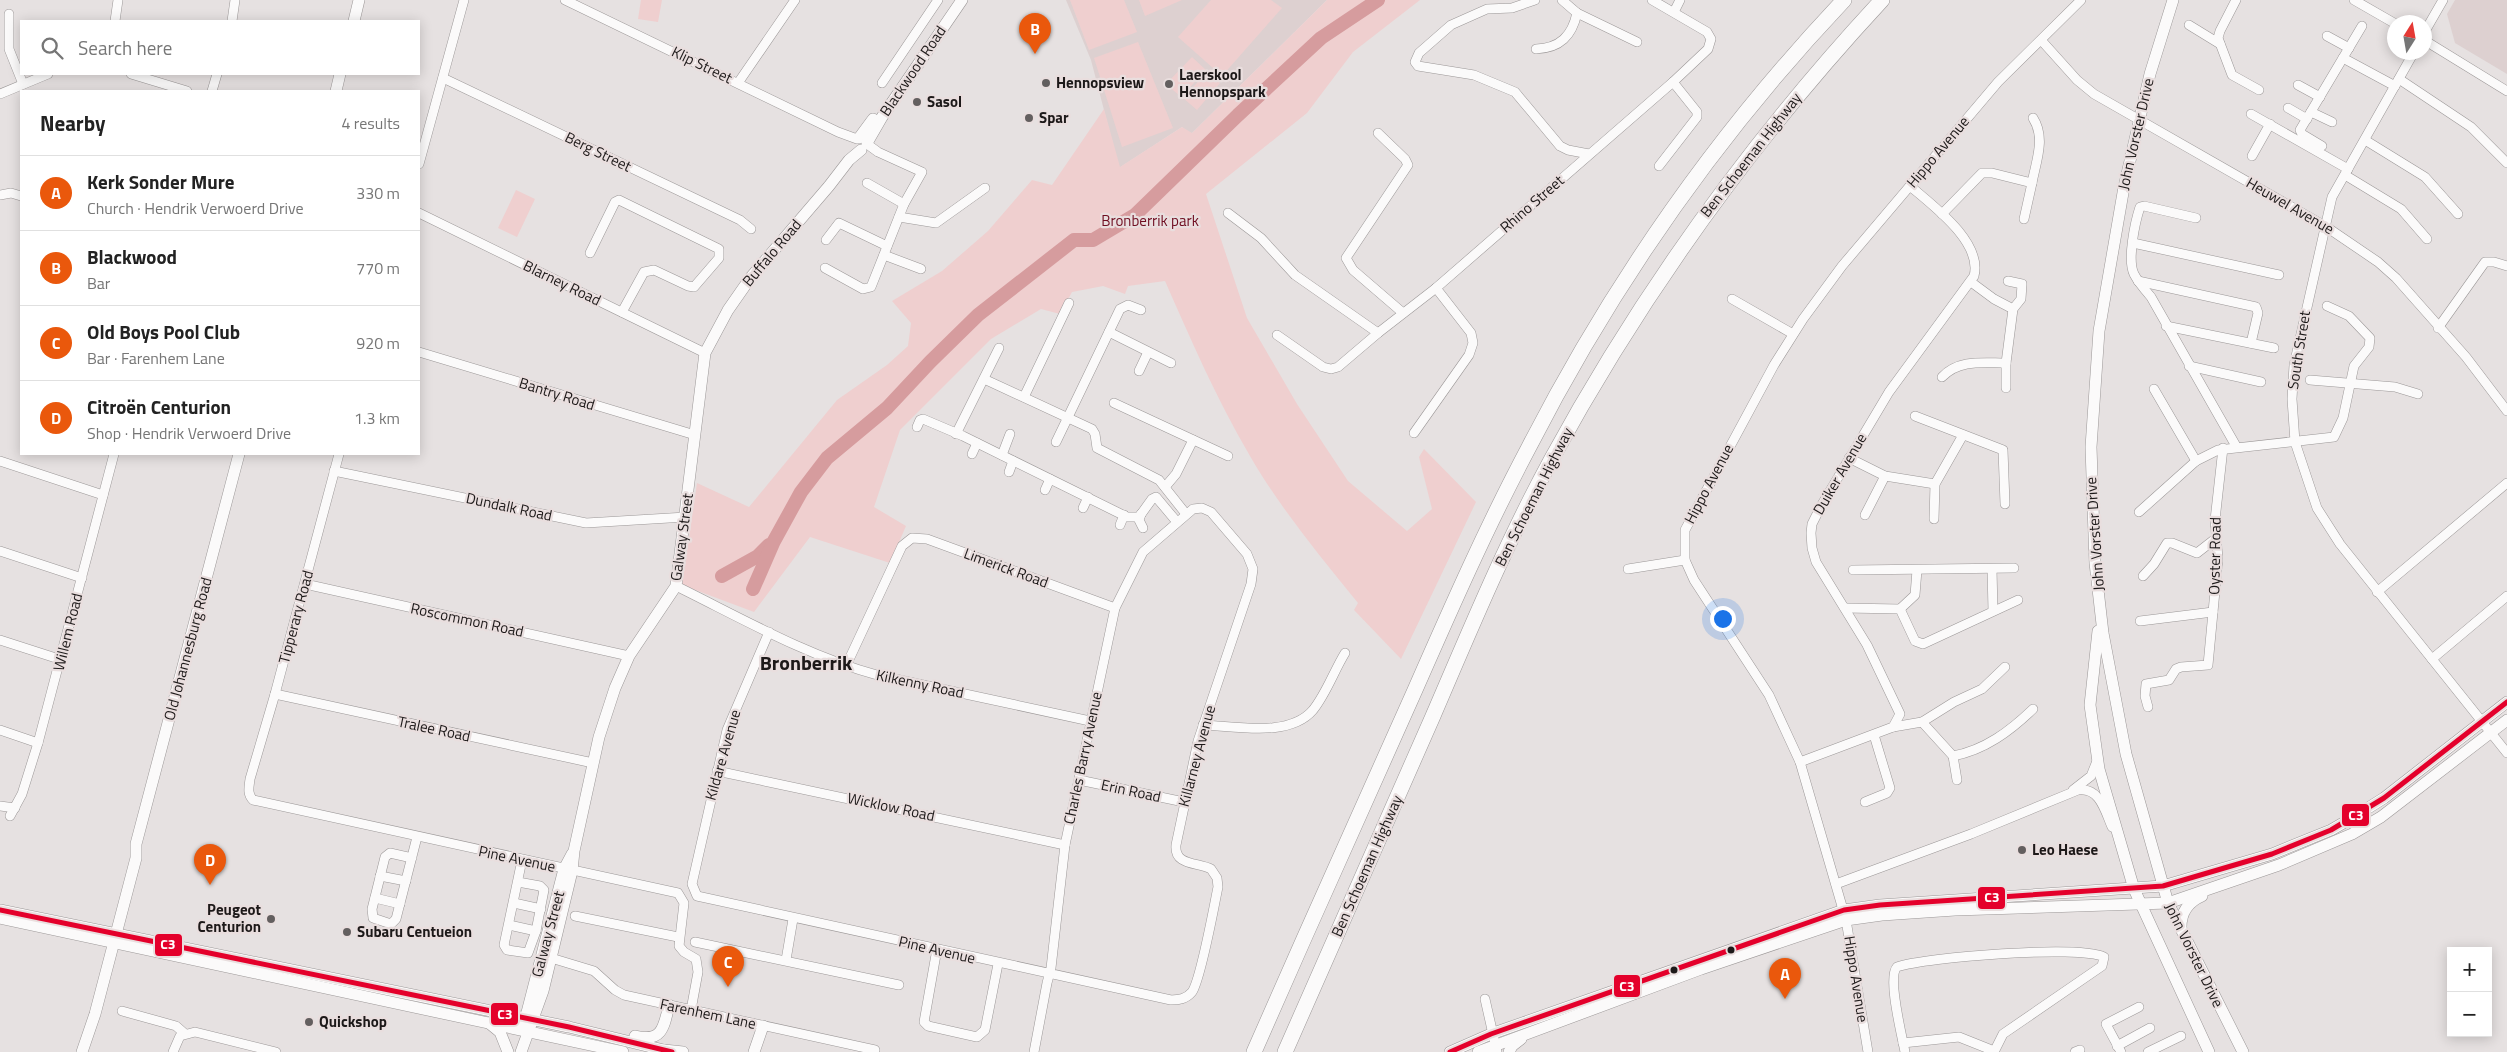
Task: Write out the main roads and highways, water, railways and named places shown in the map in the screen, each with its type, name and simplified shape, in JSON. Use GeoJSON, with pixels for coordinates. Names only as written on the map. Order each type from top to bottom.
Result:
{"type":"FeatureCollection","features":[{"type":"Feature","properties":{"kind":"highway","name":"Ben Schoeman Highway"},"geometry":{"type":"LineString","coordinates":[[1254,1052],[1484,536],[1543,420],[1621,288],[1686,193],[1754,102],[1844,0]]}},
{"type":"Feature","properties":{"kind":"highway","name":"Ben Schoeman Highway"},"geometry":{"type":"LineString","coordinates":[[1285,1052],[1507,545],[1560,445],[1640,311],[1708,208],[1831,55],[1882,0]]}},
{"type":"Feature","properties":{"kind":"main road"},"geometry":{"type":"LineString","coordinates":[[354,20],[360,0]]}},
{"type":"Feature","properties":{"kind":"main road","name":"Blackwood Road"},"geometry":{"type":"LineString","coordinates":[[860,144],[957,0]]}},
{"type":"Feature","properties":{"kind":"main road","name":"Blackwood Road"},"geometry":{"type":"LineString","coordinates":[[860,144],[882,117],[962,0]]}},
{"type":"Feature","properties":{"kind":"main road","name":"John Vorster Drive"},"geometry":{"type":"LineString","coordinates":[[2166,0],[2157,23],[2138,93],[2137,119],[2099,330],[2092,405],[2092,489],[2095,563],[2103,633],[2126,754],[2168,903],[2243,1052]]}},
{"type":"Feature","properties":{"kind":"main road","name":"John Vorster Drive"},"geometry":{"type":"LineString","coordinates":[[2173,0],[2163,26],[2114,204],[2097,314],[2087,446],[2089,520],[2098,632],[2090,705],[2097,761],[2134,889],[2209,1052]]}},
{"type":"Feature","properties":{"kind":"main road"},"geometry":{"type":"LineString","coordinates":[[336,90],[340,75]]}},
{"type":"Feature","properties":{"kind":"main road","name":"Buffalo Road"},"geometry":{"type":"LineString","coordinates":[[705,353],[740,292],[849,160],[860,144]]}},
{"type":"Feature","properties":{"kind":"main road","name":"Galway Street"},"geometry":{"type":"LineString","coordinates":[[528,1025],[534,987],[549,930],[574,851],[593,763],[606,714],[628,656],[676,586],[705,353]]}},
{"type":"Feature","properties":{"kind":"main road","name":"Old Johannesburg Road"},"geometry":{"type":"LineString","coordinates":[[82,1052],[95,1014],[129,857],[136,844],[239,455]]}},
{"type":"Feature","properties":{"kind":"main road"},"geometry":{"type":"LineString","coordinates":[[1450,1052],[1499,1044],[1845,915],[1888,904],[2163,886],[2272,854],[2331,830],[2384,798],[2507,702]]}},
{"type":"Feature","properties":{"kind":"main road"},"geometry":{"type":"LineString","coordinates":[[1478,1052],[1845,915],[2168,903],[2314,852],[2374,821],[2507,720]]}},
{"type":"Feature","properties":{"kind":"main road"},"geometry":{"type":"LineString","coordinates":[[2181,927],[2182,916],[2191,902],[2266,869]]}},
{"type":"Feature","properties":{"kind":"main road","name":"Galway Street"},"geometry":{"type":"LineString","coordinates":[[528,1025],[550,958],[568,870]]}},
{"type":"Feature","properties":{"kind":"main road"},"geometry":{"type":"LineString","coordinates":[[0,910],[112,938],[489,1022],[606,1029],[648,1039],[658,1035],[663,1028],[669,1005]]}},
{"type":"Feature","properties":{"kind":"main road"},"geometry":{"type":"LineString","coordinates":[[0,918],[112,938],[528,1025],[623,1052]]}},
{"type":"Feature","properties":{"kind":"main road"},"geometry":{"type":"LineString","coordinates":[[534,987],[550,958],[549,930]]}},
{"type":"Feature","properties":{"kind":"main road"},"geometry":{"type":"LineString","coordinates":[[489,1022],[500,1032],[508,1052]]}},
{"type":"Feature","properties":{"kind":"main road"},"geometry":{"type":"LineString","coordinates":[[514,1052],[528,1025]]}},
{"type":"Feature","properties":{"kind":"main road"},"geometry":{"type":"LineString","coordinates":[[521,1052],[528,1025]]}},
{"type":"Feature","properties":{"kind":"main road"},"geometry":{"type":"LineString","coordinates":[[754,1052],[763,1026]]}},
{"type":"Feature","properties":{"kind":"main road"},"geometry":{"type":"LineString","coordinates":[[569,1027],[667,1051],[683,1052]]}},
{"type":"Feature","properties":{"kind":"main road"},"geometry":{"type":"LineString","coordinates":[[759,1039],[759,1052]]}},
{"type":"Feature","properties":{"kind":"waterway"},"geometry":{"type":"LineString","coordinates":[[753,589],[774,541],[801,492],[827,458],[887,408],[978,315],[1074,240],[1093,240],[1135,215],[1321,38],[1378,0]]}},
{"type":"Feature","properties":{"kind":"waterway"},"geometry":{"type":"LineString","coordinates":[[722,576],[758,556],[769,545]]}},
{"type":"Feature","properties":{"kind":"place","name":"Blackwood"},"geometry":{"type":"Point","coordinates":[1035,54]}},
{"type":"Feature","properties":{"kind":"place","name":"Hennopsview"},"geometry":{"type":"Point","coordinates":[1046,83]}},
{"type":"Feature","properties":{"kind":"place","name":"Laerskool Hennopspark"},"geometry":{"type":"Point","coordinates":[1169,84]}},
{"type":"Feature","properties":{"kind":"place","name":"Sasol"},"geometry":{"type":"Point","coordinates":[917,102]}},
{"type":"Feature","properties":{"kind":"place","name":"Spar"},"geometry":{"type":"Point","coordinates":[1029,118]}},
{"type":"Feature","properties":{"kind":"place","name":"Leo Haese"},"geometry":{"type":"Point","coordinates":[2022,850]}},
{"type":"Feature","properties":{"kind":"place","name":"Citroën Centurion"},"geometry":{"type":"Point","coordinates":[210,885]}},
{"type":"Feature","properties":{"kind":"place","name":"Peugeot Centurion"},"geometry":{"type":"Point","coordinates":[271,919]}},
{"type":"Feature","properties":{"kind":"place","name":"Subaru Centueion"},"geometry":{"type":"Point","coordinates":[347,932]}},
{"type":"Feature","properties":{"kind":"place","name":"Old Boys Pool Club"},"geometry":{"type":"Point","coordinates":[728,987]}},
{"type":"Feature","properties":{"kind":"place","name":"Kerk Sonder Mure"},"geometry":{"type":"Point","coordinates":[1785,999]}},
{"type":"Feature","properties":{"kind":"place","name":"Quickshop"},"geometry":{"type":"Point","coordinates":[309,1022]}},
{"type":"Feature","properties":{"kind":"district","name":"Bronberrik"},"geometry":{"type":"Point","coordinates":[806,663]}},
{"type":"Feature","properties":{"kind":"park label","name":"Bronberrik park"},"geometry":{"type":"Point","coordinates":[1150,221]}}]}
